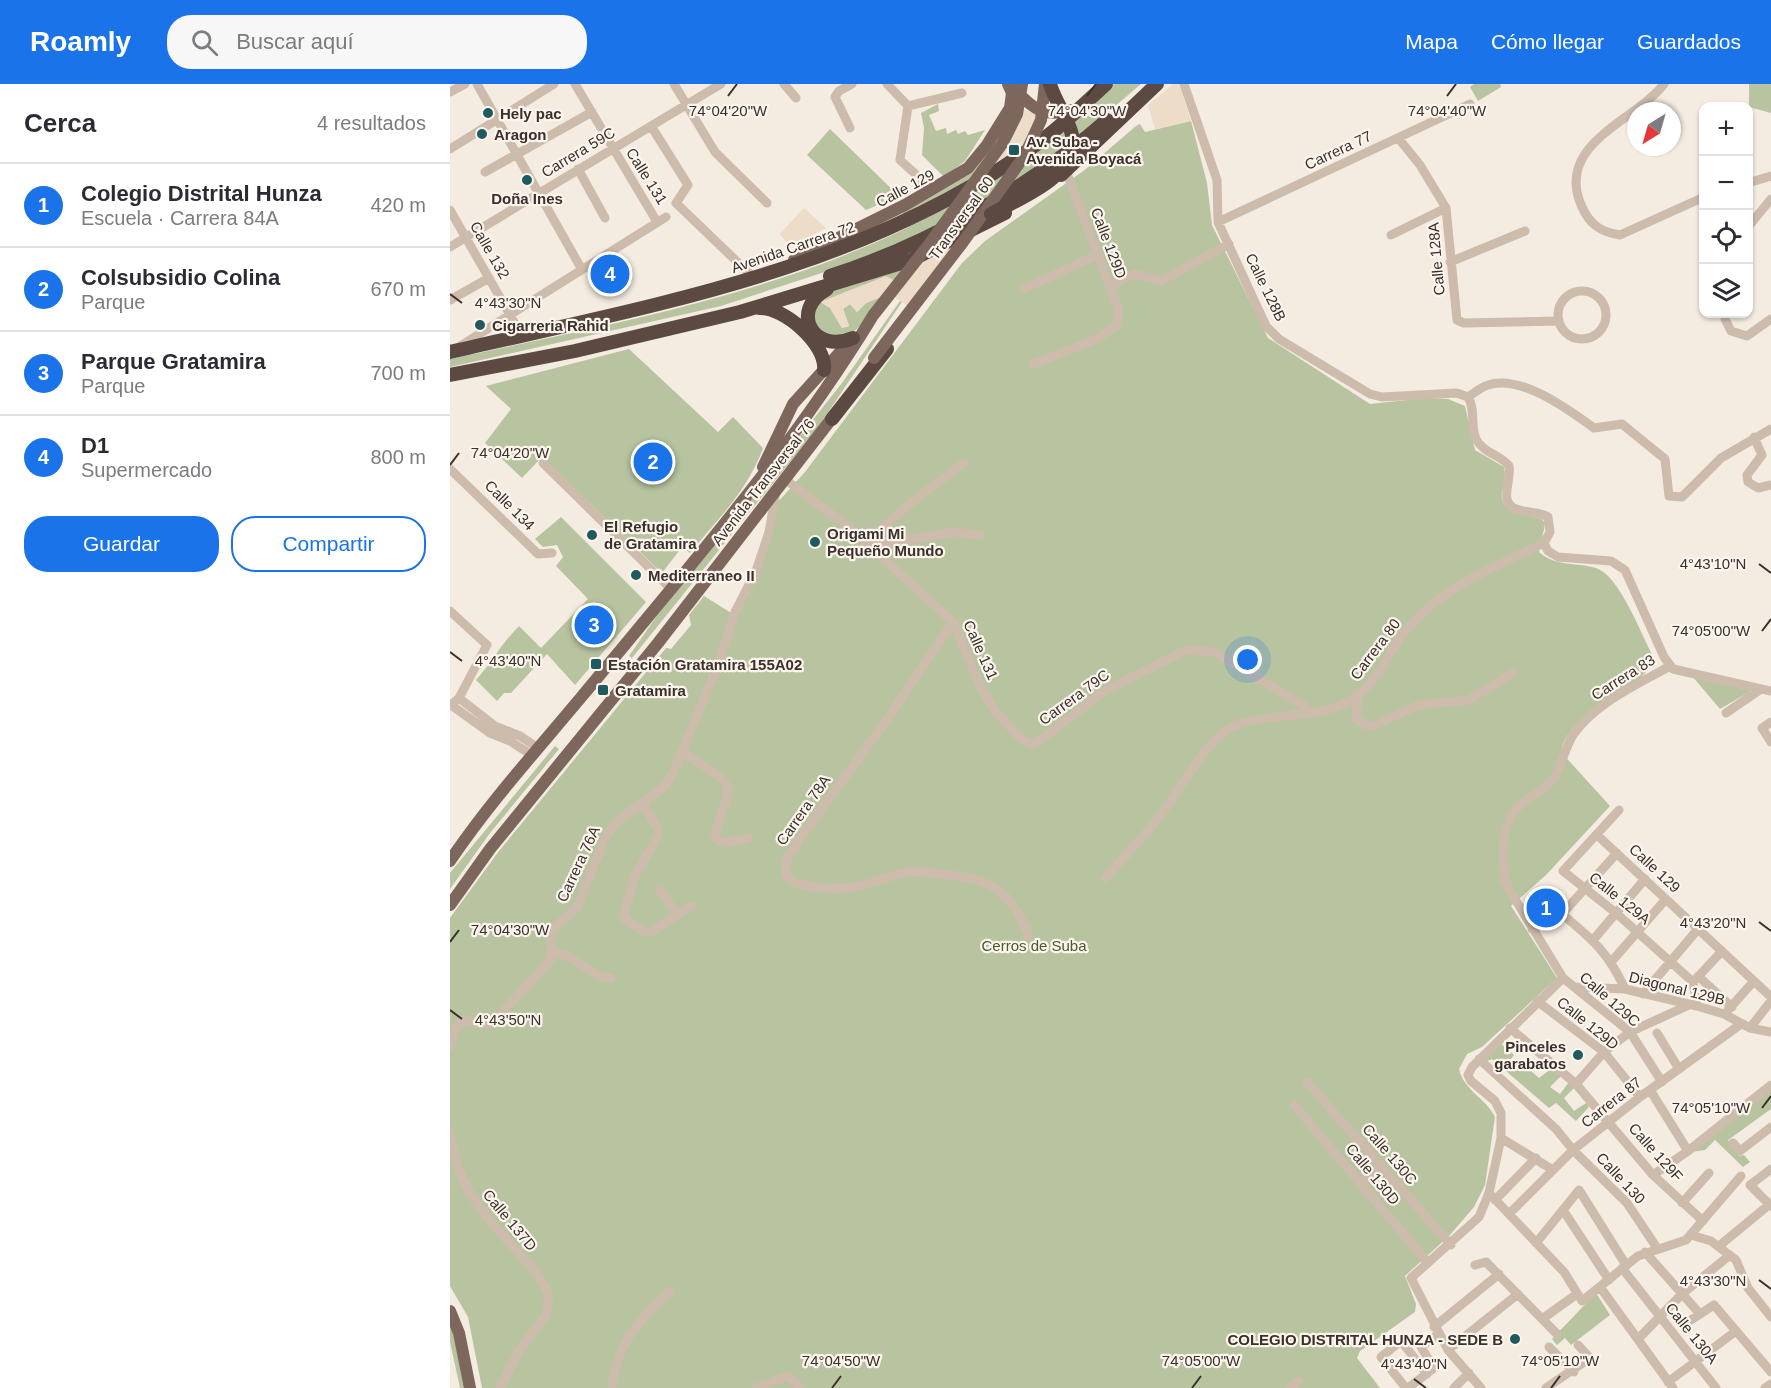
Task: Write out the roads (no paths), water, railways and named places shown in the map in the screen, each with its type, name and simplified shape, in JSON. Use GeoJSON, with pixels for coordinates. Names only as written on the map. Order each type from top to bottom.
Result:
{"type":"FeatureCollection","features":[{"type":"Feature","properties":{"kind":"highway"},"geometry":{"type":"LineString","coordinates":[[832,419],[989,219],[1049,180],[1068,160],[1071,152],[1071,133],[1050,84]]}},
{"type":"Feature","properties":{"kind":"highway","name":"Avenida Carrera 72"},"geometry":{"type":"LineString","coordinates":[[450,352],[699,295],[833,253],[927,212],[1030,149],[1107,84]]}},
{"type":"Feature","properties":{"kind":"highway"},"geometry":{"type":"LineString","coordinates":[[512,362],[736,306],[898,251],[957,221],[1054,162],[1093,132],[1145,84]]}},
{"type":"Feature","properties":{"kind":"highway"},"geometry":{"type":"LineString","coordinates":[[450,375],[575,351],[748,310],[899,265],[938,248],[1034,195],[1066,171],[1157,84]]}},
{"type":"Feature","properties":{"kind":"highway"},"geometry":{"type":"LineString","coordinates":[[760,277],[857,235],[958,187],[990,161]]}},
{"type":"Feature","properties":{"kind":"highway"},"geometry":{"type":"LineString","coordinates":[[844,281],[818,295],[810,306],[808,323],[814,334],[823,340],[837,343],[853,338]]}},
{"type":"Feature","properties":{"kind":"highway"},"geometry":{"type":"LineString","coordinates":[[748,310],[769,308],[784,315],[821,350],[825,361],[824,370]]}},
{"type":"Feature","properties":{"kind":"main road","name":"Calle 129"},"geometry":{"type":"LineString","coordinates":[[1010,84],[1032,108]]}},
{"type":"Feature","properties":{"kind":"main road","name":"Calle 129"},"geometry":{"type":"LineString","coordinates":[[760,277],[933,190],[974,163],[1004,119],[1012,102],[1010,84]]}},
{"type":"Feature","properties":{"kind":"main road","name":"Transversal 60"},"geometry":{"type":"LineString","coordinates":[[874,313],[990,161],[1013,124],[1020,103],[1022,84]]}},
{"type":"Feature","properties":{"kind":"main road","name":"Transversal 60"},"geometry":{"type":"LineString","coordinates":[[874,358],[963,242],[1025,155],[1041,120],[1045,84]]}},
{"type":"Feature","properties":{"kind":"main road"},"geometry":{"type":"LineString","coordinates":[[1004,119],[1017,106],[1054,114],[1083,105]]}},
{"type":"Feature","properties":{"kind":"main road","name":"Avenida Transversal 76"},"geometry":{"type":"LineString","coordinates":[[756,482],[789,411],[874,313]]}},
{"type":"Feature","properties":{"kind":"main road","name":"Avenida Transversal 76"},"geometry":{"type":"LineString","coordinates":[[450,861],[756,482],[826,388],[874,313]]}},
{"type":"Feature","properties":{"kind":"main road","name":"Avenida Transversal 76"},"geometry":{"type":"LineString","coordinates":[[450,905],[490,849],[625,685],[786,480],[874,358]]}},
{"type":"Feature","properties":{"kind":"main road"},"geometry":{"type":"LineString","coordinates":[[450,1311],[459,1333],[470,1388]]}},
{"type":"Feature","properties":{"kind":"street"},"geometry":{"type":"LineString","coordinates":[[450,92],[465,84]]}},
{"type":"Feature","properties":{"kind":"street"},"geometry":{"type":"LineString","coordinates":[[450,352],[581,267],[477,84]]}},
{"type":"Feature","properties":{"kind":"street"},"geometry":{"type":"LineString","coordinates":[[450,149],[554,84]]}},
{"type":"Feature","properties":{"kind":"street","name":"Calle 131"},"geometry":{"type":"LineString","coordinates":[[575,84],[613,149],[662,219],[581,267]]}},
{"type":"Feature","properties":{"kind":"street"},"geometry":{"type":"LineString","coordinates":[[674,84],[716,152],[767,203]]}},
{"type":"Feature","properties":{"kind":"street","name":"Carrera 59C"},"geometry":{"type":"LineString","coordinates":[[450,247],[721,84]]}},
{"type":"Feature","properties":{"kind":"street"},"geometry":{"type":"LineString","coordinates":[[784,84],[796,98]]}},
{"type":"Feature","properties":{"kind":"street"},"geometry":{"type":"LineString","coordinates":[[850,128],[836,97],[839,91],[852,84]]}},
{"type":"Feature","properties":{"kind":"street"},"geometry":{"type":"LineString","coordinates":[[887,84],[908,106]]}},
{"type":"Feature","properties":{"kind":"street","name":"Calle 128B"},"geometry":{"type":"LineString","coordinates":[[1184,84],[1218,185],[1218,222],[1266,326],[1279,339],[1370,394],[1382,397],[1457,393],[1468,397]]}},
{"type":"Feature","properties":{"kind":"street"},"geometry":{"type":"LineString","coordinates":[[1664,84],[1647,102],[1599,137],[1579,168],[1577,189],[1586,215],[1593,225],[1606,233],[1620,235],[1699,199]]}},
{"type":"Feature","properties":{"kind":"street"},"geometry":{"type":"LineString","coordinates":[[908,106],[962,93]]}},
{"type":"Feature","properties":{"kind":"street","name":"Carrera 77"},"geometry":{"type":"LineString","coordinates":[[1218,222],[1470,104]]}},
{"type":"Feature","properties":{"kind":"street"},"geometry":{"type":"LineString","coordinates":[[908,106],[900,160],[933,190]]}},
{"type":"Feature","properties":{"kind":"street"},"geometry":{"type":"LineString","coordinates":[[485,172],[591,112]]}},
{"type":"Feature","properties":{"kind":"street"},"geometry":{"type":"LineString","coordinates":[[651,126],[688,188],[676,203],[760,277]]}},
{"type":"Feature","properties":{"kind":"street","name":"Calle 128A"},"geometry":{"type":"LineString","coordinates":[[1399,139],[1420,165],[1446,208],[1457,320],[1464,323],[1559,321]]}},
{"type":"Feature","properties":{"kind":"street"},"geometry":{"type":"LineString","coordinates":[[578,169],[605,218]]}},
{"type":"Feature","properties":{"kind":"street","name":"Calle 129D"},"geometry":{"type":"LineString","coordinates":[[1033,364],[1092,341],[1117,326],[1118,308],[1066,171]]}},
{"type":"Feature","properties":{"kind":"street"},"geometry":{"type":"LineString","coordinates":[[1753,182],[1771,176]]}},
{"type":"Feature","properties":{"kind":"street"},"geometry":{"type":"LineString","coordinates":[[1753,222],[1771,199]]}},
{"type":"Feature","properties":{"kind":"street"},"geometry":{"type":"LineString","coordinates":[[1392,235],[1446,208]]}},
{"type":"Feature","properties":{"kind":"street","name":"Calle 132"},"geometry":{"type":"LineString","coordinates":[[450,210],[522,336]]}},
{"type":"Feature","properties":{"kind":"street"},"geometry":{"type":"LineString","coordinates":[[1450,262],[1525,231]]}},
{"type":"Feature","properties":{"kind":"street"},"geometry":{"type":"LineString","coordinates":[[1109,286],[1135,274],[1161,280],[1229,244]]}},
{"type":"Feature","properties":{"kind":"street"},"geometry":{"type":"LineString","coordinates":[[1024,289],[1097,255]]}},
{"type":"Feature","properties":{"kind":"street"},"geometry":{"type":"LineString","coordinates":[[450,300],[489,278]]}},
{"type":"Feature","properties":{"kind":"street"},"geometry":{"type":"LineString","coordinates":[[1578,292],[1593,294],[1604,305],[1606,313],[1602,328],[1586,339],[1566,333],[1559,321],[1560,306],[1570,294],[1578,292]]}},
{"type":"Feature","properties":{"kind":"street"},"geometry":{"type":"LineString","coordinates":[[1725,318],[1731,331],[1747,336],[1771,319]]}},
{"type":"Feature","properties":{"kind":"street"},"geometry":{"type":"LineString","coordinates":[[1771,429],[1721,458],[1682,497],[1674,498],[1669,496],[1667,490],[1665,459],[1622,424],[1594,428],[1560,403],[1526,388],[1499,384],[1487,385],[1468,397],[1474,416],[1476,438],[1484,450],[1509,466],[1506,497],[1510,506],[1516,510],[1541,511],[1548,516],[1550,532],[1544,543],[1548,551],[1558,557],[1611,561],[1619,564],[1625,570],[1670,666],[1680,671],[1771,691]]}},
{"type":"Feature","properties":{"kind":"street"},"geometry":{"type":"LineString","coordinates":[[1754,437],[1762,455],[1747,475],[1748,482],[1758,488],[1771,485]]}},
{"type":"Feature","properties":{"kind":"street"},"geometry":{"type":"LineString","coordinates":[[543,463],[670,588]]}},
{"type":"Feature","properties":{"kind":"street"},"geometry":{"type":"LineString","coordinates":[[869,544],[912,502],[964,463]]}},
{"type":"Feature","properties":{"kind":"street","name":"Calle 134"},"geometry":{"type":"LineString","coordinates":[[450,469],[538,554],[552,553]]}},
{"type":"Feature","properties":{"kind":"street","name":"Calle 131"},"geometry":{"type":"LineString","coordinates":[[786,480],[869,544],[953,622],[981,688],[994,711],[1022,740],[1032,744]]}},
{"type":"Feature","properties":{"kind":"street","name":"Carrera 76A"},"geometry":{"type":"LineString","coordinates":[[450,1047],[457,1026],[468,1019],[488,1024],[496,1019],[547,964],[550,959],[550,931],[577,907],[605,838],[616,822],[664,787],[683,752],[702,698],[719,663],[735,612],[759,561],[769,532],[776,492]]}},
{"type":"Feature","properties":{"kind":"street"},"geometry":{"type":"LineString","coordinates":[[869,544],[954,532],[980,535]]}},
{"type":"Feature","properties":{"kind":"street","name":"Carrera 80"},"geometry":{"type":"LineString","coordinates":[[1105,878],[1161,814],[1205,751],[1227,729],[1258,717],[1329,710],[1358,695],[1377,674],[1405,631],[1426,610],[1472,578],[1544,543]]}},
{"type":"Feature","properties":{"kind":"street"},"geometry":{"type":"LineString","coordinates":[[450,611],[487,645],[459,698],[451,706],[479,721],[520,735],[536,752]]}},
{"type":"Feature","properties":{"kind":"street","name":"Carrera 78A"},"geometry":{"type":"LineString","coordinates":[[953,622],[884,724],[801,837],[786,861],[786,875],[797,884],[838,890],[877,883],[910,872],[971,876],[998,888],[1011,900],[1021,915],[1029,937]]}},
{"type":"Feature","properties":{"kind":"street","name":"Carrera 79C"},"geometry":{"type":"LineString","coordinates":[[1032,744],[1120,682],[1145,673],[1186,650],[1214,652],[1304,706],[1309,713]]}},
{"type":"Feature","properties":{"kind":"street","name":"Carrera 83"},"geometry":{"type":"LineString","coordinates":[[1504,881],[1501,860],[1510,818],[1524,801],[1547,786],[1554,778],[1572,736],[1598,710],[1670,666]]}},
{"type":"Feature","properties":{"kind":"street"},"geometry":{"type":"LineString","coordinates":[[1358,695],[1356,719],[1359,723],[1373,726],[1419,705],[1464,702],[1513,673]]}},
{"type":"Feature","properties":{"kind":"street"},"geometry":{"type":"LineString","coordinates":[[1726,713],[1761,689]]}},
{"type":"Feature","properties":{"kind":"street"},"geometry":{"type":"LineString","coordinates":[[459,698],[479,721]]}},
{"type":"Feature","properties":{"kind":"street"},"geometry":{"type":"LineString","coordinates":[[1771,722],[1761,728],[1771,742]]}},
{"type":"Feature","properties":{"kind":"street"},"geometry":{"type":"LineString","coordinates":[[683,752],[720,777],[728,787],[716,837],[725,843],[748,838]]}},
{"type":"Feature","properties":{"kind":"street"},"geometry":{"type":"LineString","coordinates":[[642,803],[659,830],[635,876],[624,914],[630,924],[645,932],[651,932],[691,906]]}},
{"type":"Feature","properties":{"kind":"street"},"geometry":{"type":"LineString","coordinates":[[1597,835],[1618,810]]}},
{"type":"Feature","properties":{"kind":"street","name":"Calle 129"},"geometry":{"type":"LineString","coordinates":[[1597,835],[1771,999]]}},
{"type":"Feature","properties":{"kind":"street","name":"Calle 129A"},"geometry":{"type":"LineString","coordinates":[[1597,835],[1563,871],[1616,913],[1670,961],[1717,993],[1732,1007]]}},
{"type":"Feature","properties":{"kind":"street"},"geometry":{"type":"LineString","coordinates":[[1533,929],[1562,914],[1617,853]]}},
{"type":"Feature","properties":{"kind":"street"},"geometry":{"type":"LineString","coordinates":[[1593,939],[1645,879]]}},
{"type":"Feature","properties":{"kind":"street","name":"Calle 129C"},"geometry":{"type":"LineString","coordinates":[[1504,881],[1563,978],[1630,1032],[1662,1082]]}},
{"type":"Feature","properties":{"kind":"street"},"geometry":{"type":"LineString","coordinates":[[659,889],[677,914]]}},
{"type":"Feature","properties":{"kind":"street"},"geometry":{"type":"LineString","coordinates":[[1612,961],[1666,899]]}},
{"type":"Feature","properties":{"kind":"street"},"geometry":{"type":"LineString","coordinates":[[1562,914],[1593,939],[1612,961],[1625,989]]}},
{"type":"Feature","properties":{"kind":"street"},"geometry":{"type":"LineString","coordinates":[[1644,994],[1698,929]]}},
{"type":"Feature","properties":{"kind":"street"},"geometry":{"type":"LineString","coordinates":[[1697,1006],[1696,979],[1722,951]]}},
{"type":"Feature","properties":{"kind":"street"},"geometry":{"type":"LineString","coordinates":[[550,953],[571,957],[601,977],[611,978]]}},
{"type":"Feature","properties":{"kind":"street"},"geometry":{"type":"LineString","coordinates":[[1492,1197],[1501,1138],[1501,1113],[1495,1101],[1471,1081],[1468,1075],[1479,1059],[1563,978]]}},
{"type":"Feature","properties":{"kind":"street"},"geometry":{"type":"LineString","coordinates":[[1724,1014],[1754,981]]}},
{"type":"Feature","properties":{"kind":"street","name":"Diagonal 129B"},"geometry":{"type":"LineString","coordinates":[[1572,987],[1625,989],[1697,1006],[1724,1014],[1745,1026],[1771,1032]]}},
{"type":"Feature","properties":{"kind":"street"},"geometry":{"type":"LineString","coordinates":[[1576,1084],[1604,1052],[1630,1032],[1697,1006],[1717,993]]}},
{"type":"Feature","properties":{"kind":"street","name":"Carrera 87"},"geometry":{"type":"LineString","coordinates":[[1509,1214],[1573,1150],[1640,1097],[1745,1026],[1771,999]]}},
{"type":"Feature","properties":{"kind":"street","name":"Calle 129D"},"geometry":{"type":"LineString","coordinates":[[1537,1001],[1604,1052],[1640,1097]]}},
{"type":"Feature","properties":{"kind":"street","name":"Calle 129F"},"geometry":{"type":"LineString","coordinates":[[1510,1028],[1576,1084],[1653,1175],[1703,1221]]}},
{"type":"Feature","properties":{"kind":"street"},"geometry":{"type":"LineString","coordinates":[[1657,1034],[1679,1069]]}},
{"type":"Feature","properties":{"kind":"street","name":"Calle 130"},"geometry":{"type":"LineString","coordinates":[[1479,1059],[1556,1129],[1573,1150],[1628,1203],[1657,1248]]}},
{"type":"Feature","properties":{"kind":"street","name":"Calle 130C"},"geometry":{"type":"LineString","coordinates":[[1307,1082],[1451,1245]]}},
{"type":"Feature","properties":{"kind":"street"},"geometry":{"type":"LineString","coordinates":[[1653,1175],[1688,1151],[1771,1085]]}},
{"type":"Feature","properties":{"kind":"street"},"geometry":{"type":"LineString","coordinates":[[1650,1090],[1688,1151]]}},
{"type":"Feature","properties":{"kind":"street","name":"Calle 130D"},"geometry":{"type":"LineString","coordinates":[[1294,1105],[1428,1263]]}},
{"type":"Feature","properties":{"kind":"street"},"geometry":{"type":"LineString","coordinates":[[1733,1143],[1740,1151],[1771,1127]]}},
{"type":"Feature","properties":{"kind":"street","name":"Calle 137D"},"geometry":{"type":"LineString","coordinates":[[450,1131],[456,1161],[473,1201],[526,1262],[546,1289],[549,1304],[546,1315],[519,1351],[500,1388]]}},
{"type":"Feature","properties":{"kind":"street"},"geometry":{"type":"LineString","coordinates":[[1501,1138],[1553,1170]]}},
{"type":"Feature","properties":{"kind":"street"},"geometry":{"type":"LineString","coordinates":[[1480,1388],[1448,1350],[1412,1278],[1479,1218],[1492,1197],[1536,1158]]}},
{"type":"Feature","properties":{"kind":"street"},"geometry":{"type":"LineString","coordinates":[[1362,1183],[1381,1167]]}},
{"type":"Feature","properties":{"kind":"street"},"geometry":{"type":"LineString","coordinates":[[1719,1246],[1770,1205],[1750,1185],[1771,1169]]}},
{"type":"Feature","properties":{"kind":"street"},"geometry":{"type":"LineString","coordinates":[[1682,1203],[1709,1173]]}},
{"type":"Feature","properties":{"kind":"street"},"geometry":{"type":"LineString","coordinates":[[1542,1319],[1600,1287],[1624,1266],[1645,1252],[1679,1244],[1691,1235],[1741,1176]]}},
{"type":"Feature","properties":{"kind":"street","name":"Calle 130A"},"geometry":{"type":"LineString","coordinates":[[1563,1210],[1578,1190],[1624,1266],[1660,1317],[1716,1388]]}},
{"type":"Feature","properties":{"kind":"street"},"geometry":{"type":"LineString","coordinates":[[1492,1197],[1564,1272],[1579,1298]]}},
{"type":"Feature","properties":{"kind":"street"},"geometry":{"type":"LineString","coordinates":[[1536,1243],[1563,1210],[1609,1280]]}},
{"type":"Feature","properties":{"kind":"street"},"geometry":{"type":"LineString","coordinates":[[1691,1235],[1719,1246],[1730,1254],[1739,1265],[1748,1288],[1771,1316]]}},
{"type":"Feature","properties":{"kind":"street"},"geometry":{"type":"LineString","coordinates":[[1645,1252],[1700,1314]]}},
{"type":"Feature","properties":{"kind":"street"},"geometry":{"type":"LineString","coordinates":[[1638,1339],[1682,1294],[1730,1254]]}},
{"type":"Feature","properties":{"kind":"street"},"geometry":{"type":"LineString","coordinates":[[1475,1265],[1484,1261],[1557,1334]]}},
{"type":"Feature","properties":{"kind":"street"},"geometry":{"type":"LineString","coordinates":[[1431,1371],[1421,1347],[1436,1330],[1498,1274]]}},
{"type":"Feature","properties":{"kind":"street"},"geometry":{"type":"LineString","coordinates":[[1600,1287],[1671,1385],[1695,1360],[1736,1331]]}},
{"type":"Feature","properties":{"kind":"street"},"geometry":{"type":"LineString","coordinates":[[612,1388],[620,1353],[634,1326],[670,1291]]}},
{"type":"Feature","properties":{"kind":"street"},"geometry":{"type":"LineString","coordinates":[[1448,1350],[1518,1294]]}},
{"type":"Feature","properties":{"kind":"street"},"geometry":{"type":"LineString","coordinates":[[1691,1320],[1714,1305],[1771,1372]]}},
{"type":"Feature","properties":{"kind":"street"},"geometry":{"type":"LineString","coordinates":[[1401,1341],[1405,1342],[1431,1371],[1407,1388],[1383,1359],[1382,1354],[1401,1341]]}},
{"type":"Feature","properties":{"kind":"street"},"geometry":{"type":"LineString","coordinates":[[1548,1387],[1574,1372],[1590,1358],[1578,1345]]}},
{"type":"Feature","properties":{"kind":"street"},"geometry":{"type":"LineString","coordinates":[[1549,1347],[1574,1372]]}},
{"type":"Feature","properties":{"kind":"street"},"geometry":{"type":"LineString","coordinates":[[1454,1388],[1469,1373]]}},
{"type":"Feature","properties":{"kind":"street"},"geometry":{"type":"LineString","coordinates":[[756,1388],[788,1376],[800,1388]]}},
{"type":"Feature","properties":{"kind":"street"},"geometry":{"type":"LineString","coordinates":[[1290,1388],[1299,1381]]}},
{"type":"Feature","properties":{"kind":"street"},"geometry":{"type":"LineString","coordinates":[[1765,1388],[1771,1384]]}},
{"type":"Feature","properties":{"kind":"place","name":"Hely pac"},"geometry":{"type":"Point","coordinates":[488,113]}},
{"type":"Feature","properties":{"kind":"place","name":"Aragon"},"geometry":{"type":"Point","coordinates":[482,134]}},
{"type":"Feature","properties":{"kind":"place","name":"Av. Suba - Avenida Boyacá"},"geometry":{"type":"Point","coordinates":[1014,150]}},
{"type":"Feature","properties":{"kind":"place","name":"Doña Ines"},"geometry":{"type":"Point","coordinates":[527,180]}},
{"type":"Feature","properties":{"kind":"place","name":"D1"},"geometry":{"type":"Point","coordinates":[610,274]}},
{"type":"Feature","properties":{"kind":"place","name":"Cigarreria Rahid"},"geometry":{"type":"Point","coordinates":[480,325]}},
{"type":"Feature","properties":{"kind":"place","name":"Colsubsidio Colina"},"geometry":{"type":"Point","coordinates":[653,462]}},
{"type":"Feature","properties":{"kind":"place","name":"El Refugio de Gratamira"},"geometry":{"type":"Point","coordinates":[592,535]}},
{"type":"Feature","properties":{"kind":"place","name":"Origami Mi Pequeño Mundo"},"geometry":{"type":"Point","coordinates":[815,542]}},
{"type":"Feature","properties":{"kind":"place","name":"Mediterraneo II"},"geometry":{"type":"Point","coordinates":[636,575]}},
{"type":"Feature","properties":{"kind":"place","name":"Parque Gratamira"},"geometry":{"type":"Point","coordinates":[594,625]}},
{"type":"Feature","properties":{"kind":"place","name":"Estación Gratamira 155A02"},"geometry":{"type":"Point","coordinates":[596,664]}},
{"type":"Feature","properties":{"kind":"place","name":"Gratamira"},"geometry":{"type":"Point","coordinates":[603,690]}},
{"type":"Feature","properties":{"kind":"place","name":"Colegio Distrital Hunza"},"geometry":{"type":"Point","coordinates":[1546,908]}},
{"type":"Feature","properties":{"kind":"place","name":"Pinceles garabatos"},"geometry":{"type":"Point","coordinates":[1578,1055]}},
{"type":"Feature","properties":{"kind":"place","name":"COLEGIO DISTRITAL HUNZA - SEDE B"},"geometry":{"type":"Point","coordinates":[1515,1339]}},
{"type":"Feature","properties":{"kind":"park label","name":"Cerros de Suba"},"geometry":{"type":"Point","coordinates":[1034,945]}}]}
